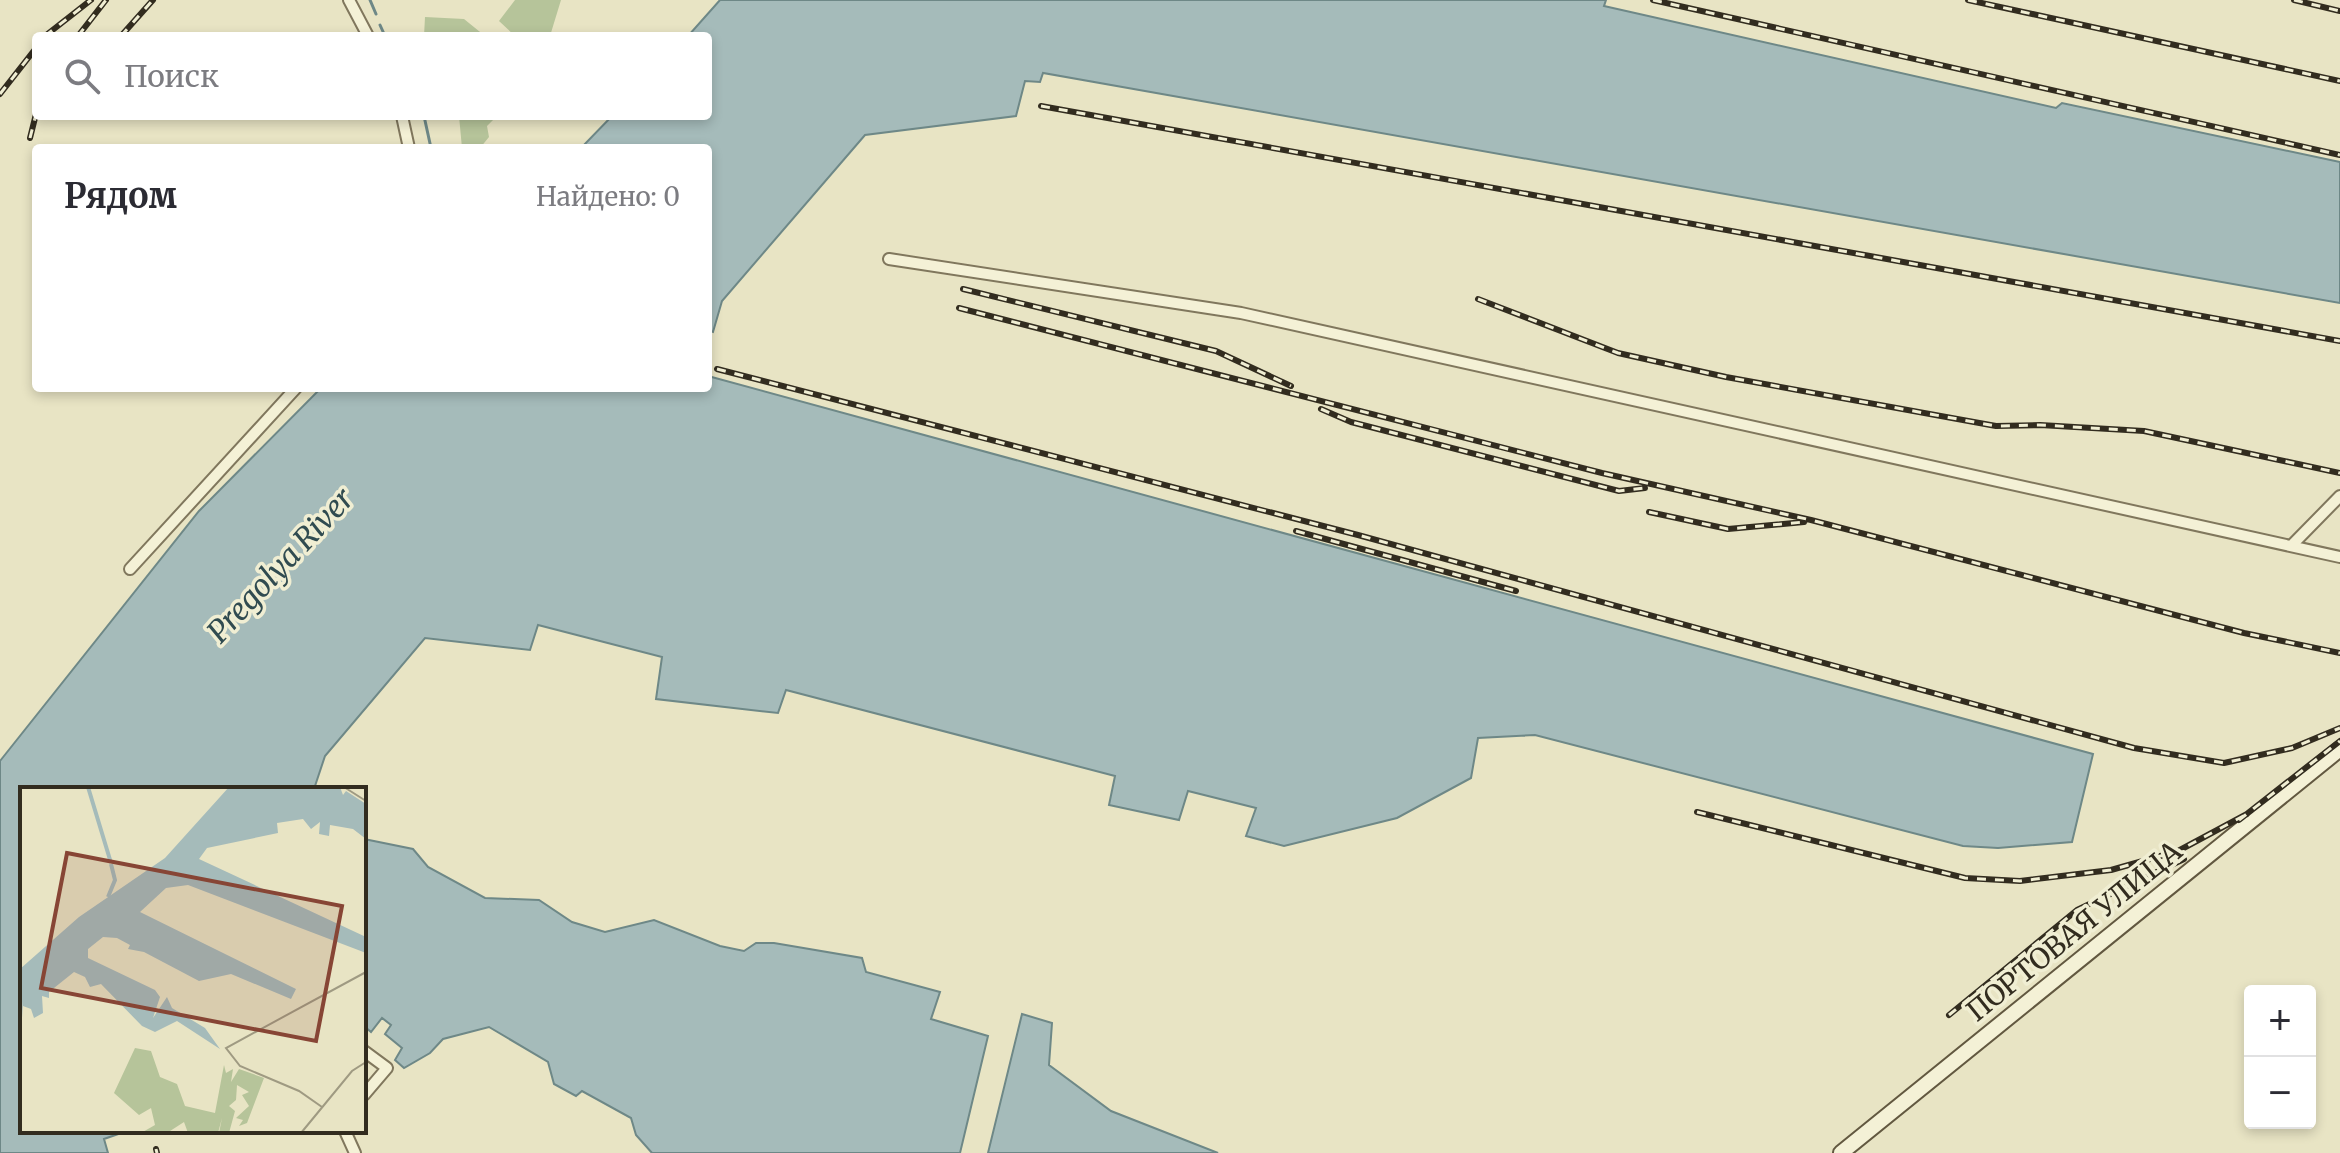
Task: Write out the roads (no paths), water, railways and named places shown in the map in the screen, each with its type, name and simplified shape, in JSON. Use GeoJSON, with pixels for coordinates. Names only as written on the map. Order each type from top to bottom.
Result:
{"type":"FeatureCollection","features":[{"type":"Feature","properties":{"kind":"main road","name":"ПОРТОВАЯ УЛИЦА"},"geometry":{"type":"LineString","coordinates":[[1841,1153],[2340,749]]}},
{"type":"Feature","properties":{"kind":"street"},"geometry":{"type":"LineString","coordinates":[[349,0],[366,32]]}},
{"type":"Feature","properties":{"kind":"street"},"geometry":{"type":"LineString","coordinates":[[403,120],[408,144]]}},
{"type":"Feature","properties":{"kind":"street"},"geometry":{"type":"LineString","coordinates":[[889,259],[1241,313],[2340,557]]}},
{"type":"Feature","properties":{"kind":"street"},"geometry":{"type":"LineString","coordinates":[[130,569],[292,392]]}},
{"type":"Feature","properties":{"kind":"street"},"geometry":{"type":"LineString","coordinates":[[2292,545],[2340,496]]}},
{"type":"Feature","properties":{"kind":"street"},"geometry":{"type":"LineString","coordinates":[[366,1052],[387,1068],[366,1093]]}},
{"type":"Feature","properties":{"kind":"street"},"geometry":{"type":"LineString","coordinates":[[346,1133],[355,1153]]}},
{"type":"Feature","properties":{"kind":"water"},"geometry":{"type":"Polygon","coordinates":[[[720,0],[1606,0],[1604,6],[2056,108],[2062,103],[2340,162],[2340,303],[1043,73],[1040,82],[1025,81],[1016,116],[865,135],[722,301],[713,332],[712,144],[585,144],[608,120],[712,120],[712,32],[692,32],[720,0]]]}},
{"type":"Feature","properties":{"kind":"water","name":"Pregolya River"},"geometry":{"type":"Polygon","coordinates":[[[712,377],[2093,754],[2072,842],[1998,848],[1963,846],[1535,735],[1478,738],[1471,778],[1397,818],[1284,846],[1246,836],[1256,808],[1188,791],[1179,820],[1109,805],[1115,776],[786,690],[778,713],[656,699],[662,657],[538,625],[530,650],[425,638],[325,756],[315,787],[20,787],[20,1133],[121,1133],[104,1139],[108,1153],[0,1153],[0,761],[199,511],[317,392],[712,392],[712,377]]]}},
{"type":"Feature","properties":{"kind":"water"},"geometry":{"type":"Polygon","coordinates":[[[366,839],[413,849],[428,867],[485,898],[539,900],[572,922],[605,932],[654,920],[720,946],[744,951],[756,943],[774,943],[862,958],[866,972],[940,992],[931,1019],[988,1036],[960,1153],[652,1153],[636,1135],[631,1118],[582,1091],[576,1096],[554,1084],[548,1062],[489,1027],[443,1039],[430,1053],[404,1068],[395,1060],[402,1048],[385,1034],[391,1025],[382,1018],[371,1032],[366,1028],[366,839]]]}},
{"type":"Feature","properties":{"kind":"water"},"geometry":{"type":"Polygon","coordinates":[[[1022,1014],[1052,1023],[1049,1065],[1111,1111],[1218,1153],[988,1153],[1022,1014]]]}},
{"type":"Feature","properties":{"kind":"waterway"},"geometry":{"type":"LineString","coordinates":[[370,0],[376,14]]}},
{"type":"Feature","properties":{"kind":"waterway"},"geometry":{"type":"LineString","coordinates":[[380,25],[383,32]]}},
{"type":"Feature","properties":{"kind":"waterway"},"geometry":{"type":"LineString","coordinates":[[425,120],[430,144]]}},
{"type":"Feature","properties":{"kind":"railway"},"geometry":{"type":"LineString","coordinates":[[50,32],[91,0]]}},
{"type":"Feature","properties":{"kind":"railway"},"geometry":{"type":"LineString","coordinates":[[81,32],[106,0]]}},
{"type":"Feature","properties":{"kind":"railway"},"geometry":{"type":"LineString","coordinates":[[125,32],[153,0]]}},
{"type":"Feature","properties":{"kind":"railway"},"geometry":{"type":"LineString","coordinates":[[1653,0],[2340,155]]}},
{"type":"Feature","properties":{"kind":"railway"},"geometry":{"type":"LineString","coordinates":[[1968,0],[2340,81]]}},
{"type":"Feature","properties":{"kind":"railway"},"geometry":{"type":"LineString","coordinates":[[2294,0],[2340,11]]}},
{"type":"Feature","properties":{"kind":"railway"},"geometry":{"type":"LineString","coordinates":[[0,94],[32,53]]}},
{"type":"Feature","properties":{"kind":"railway"},"geometry":{"type":"LineString","coordinates":[[1041,106],[2340,341]]}},
{"type":"Feature","properties":{"kind":"railway"},"geometry":{"type":"LineString","coordinates":[[30,138],[34,120]]}},
{"type":"Feature","properties":{"kind":"railway"},"geometry":{"type":"LineString","coordinates":[[963,289],[1216,351],[1291,386]]}},
{"type":"Feature","properties":{"kind":"railway"},"geometry":{"type":"LineString","coordinates":[[1478,299],[1618,353],[1726,377],[1996,426],[2040,425],[2144,431],[2340,473]]}},
{"type":"Feature","properties":{"kind":"railway"},"geometry":{"type":"LineString","coordinates":[[959,308],[1602,473],[1811,520],[2244,633],[2340,653]]}},
{"type":"Feature","properties":{"kind":"railway"},"geometry":{"type":"LineString","coordinates":[[717,369],[1358,535],[2134,748],[2224,763],[2292,748],[2340,728]]}},
{"type":"Feature","properties":{"kind":"railway"},"geometry":{"type":"LineString","coordinates":[[1321,409],[1351,422],[1619,491],[1645,488]]}},
{"type":"Feature","properties":{"kind":"railway"},"geometry":{"type":"LineString","coordinates":[[1649,512],[1728,529],[1804,522]]}},
{"type":"Feature","properties":{"kind":"railway"},"geometry":{"type":"LineString","coordinates":[[1296,531],[1516,591]]}},
{"type":"Feature","properties":{"kind":"railway"},"geometry":{"type":"LineString","coordinates":[[2239,820],[2340,741]]}},
{"type":"Feature","properties":{"kind":"railway"},"geometry":{"type":"LineString","coordinates":[[1697,812],[1965,878],[2020,881],[2111,870],[2178,851],[2247,814]]}},
{"type":"Feature","properties":{"kind":"railway"},"geometry":{"type":"LineString","coordinates":[[1949,1015],[2077,910],[2184,859]]}},
{"type":"Feature","properties":{"kind":"railway"},"geometry":{"type":"LineString","coordinates":[[156,1149],[157,1153]]}}]}
